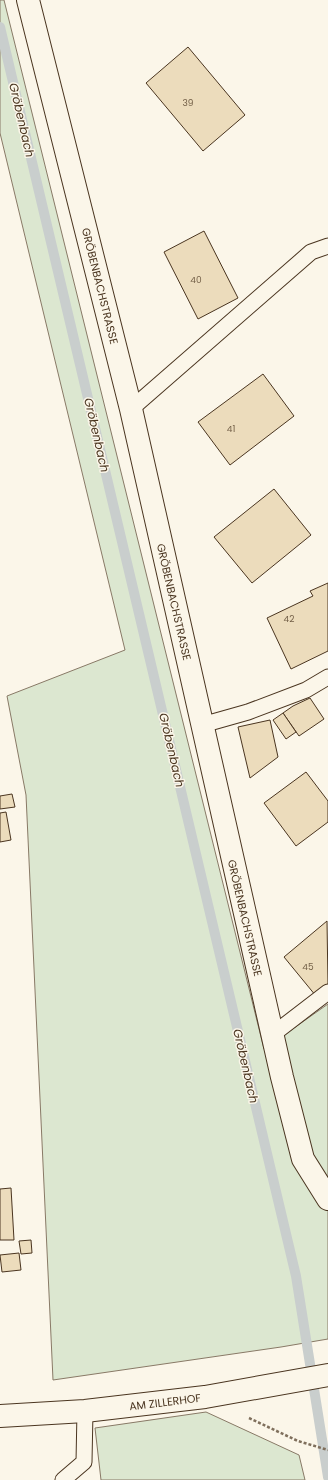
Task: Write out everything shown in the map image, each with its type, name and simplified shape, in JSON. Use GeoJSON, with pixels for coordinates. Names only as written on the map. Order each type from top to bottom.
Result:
{"type":"FeatureCollection","features":[{"type":"Feature","properties":{"kind":"street","name":"GRÖBENBACHSTRASSE"},"geometry":{"type":"LineString","coordinates":[[28,0],[131,408],[272,1035],[303,1159],[328,1199]]}},
{"type":"Feature","properties":{"kind":"street","name":"AM ZILLERHOF"},"geometry":{"type":"LineString","coordinates":[[0,1416],[85,1411],[205,1397],[328,1375]]}},
{"type":"Feature","properties":{"kind":"lane"},"geometry":{"type":"LineString","coordinates":[[131,408],[311,252],[328,246]]}},
{"type":"Feature","properties":{"kind":"lane"},"geometry":{"type":"LineString","coordinates":[[202,725],[248,712],[306,690],[328,677]]}},
{"type":"Feature","properties":{"kind":"lane"},"geometry":{"type":"LineString","coordinates":[[272,1035],[328,992]]}},
{"type":"Feature","properties":{"kind":"lane"},"geometry":{"type":"LineString","coordinates":[[63,1480],[84,1462],[85,1411]]}},
{"type":"Feature","properties":{"kind":"path"},"geometry":{"type":"LineString","coordinates":[[298,1441],[328,1450]]}},
{"type":"Feature","properties":{"kind":"green space"},"geometry":{"type":"Polygon","coordinates":[[[0,0],[4,0],[264,1049],[328,1004],[328,1339],[53,1380],[26,795],[7,696],[125,650],[0,133],[0,0]]]}},
{"type":"Feature","properties":{"kind":"green space"},"geometry":{"type":"Polygon","coordinates":[[[206,1412],[299,1455],[305,1480],[101,1480],[95,1428],[206,1412]]]}},
{"type":"Feature","properties":{"kind":"building"},"geometry":{"type":"Polygon","coordinates":[[[188,47],[245,115],[203,151],[146,83],[188,47]]]}},
{"type":"Feature","properties":{"kind":"building"},"geometry":{"type":"Polygon","coordinates":[[[204,231],[238,298],[198,319],[164,252],[204,231]]]}},
{"type":"Feature","properties":{"kind":"building"},"geometry":{"type":"Polygon","coordinates":[[[263,374],[294,416],[230,465],[198,422],[263,374]]]}},
{"type":"Feature","properties":{"kind":"building"},"geometry":{"type":"Polygon","coordinates":[[[274,489],[311,535],[252,583],[214,537],[274,489]]]}},
{"type":"Feature","properties":{"kind":"building"},"geometry":{"type":"Polygon","coordinates":[[[328,583],[328,651],[291,669],[267,618],[313,596],[310,591],[328,583]]]}},
{"type":"Feature","properties":{"kind":"building"},"geometry":{"type":"Polygon","coordinates":[[[310,698],[324,719],[299,736],[283,713],[293,706],[310,698]]]}},
{"type":"Feature","properties":{"kind":"building"},"geometry":{"type":"Polygon","coordinates":[[[283,713],[296,732],[286,739],[273,720],[283,713]]]}},
{"type":"Feature","properties":{"kind":"building"},"geometry":{"type":"Polygon","coordinates":[[[270,720],[278,757],[250,778],[238,727],[270,720]]]}},
{"type":"Feature","properties":{"kind":"building"},"geometry":{"type":"Polygon","coordinates":[[[306,772],[328,801],[328,822],[296,846],[264,803],[306,772]]]}},
{"type":"Feature","properties":{"kind":"building"},"geometry":{"type":"Polygon","coordinates":[[[12,794],[15,807],[0,809],[0,796],[12,794]]]}},
{"type":"Feature","properties":{"kind":"building"},"geometry":{"type":"Polygon","coordinates":[[[6,812],[11,840],[0,842],[0,813],[6,812]]]}},
{"type":"Feature","properties":{"kind":"building"},"geometry":{"type":"Polygon","coordinates":[[[327,921],[328,986],[316,996],[284,957],[327,921]]]}},
{"type":"Feature","properties":{"kind":"building"},"geometry":{"type":"Polygon","coordinates":[[[11,1188],[14,1240],[0,1240],[0,1189],[11,1188]]]}},
{"type":"Feature","properties":{"kind":"building"},"geometry":{"type":"Polygon","coordinates":[[[31,1240],[32,1253],[21,1254],[19,1241],[31,1240]]]}},
{"type":"Feature","properties":{"kind":"building"},"geometry":{"type":"Polygon","coordinates":[[[19,1253],[21,1270],[2,1272],[0,1255],[19,1253]]]}},
{"type":"Feature","properties":{"kind":"waterway","name":"Gröbenbach"},"geometry":{"type":"LineString","coordinates":[[0,27],[296,1276],[328,1477]]}}]}
